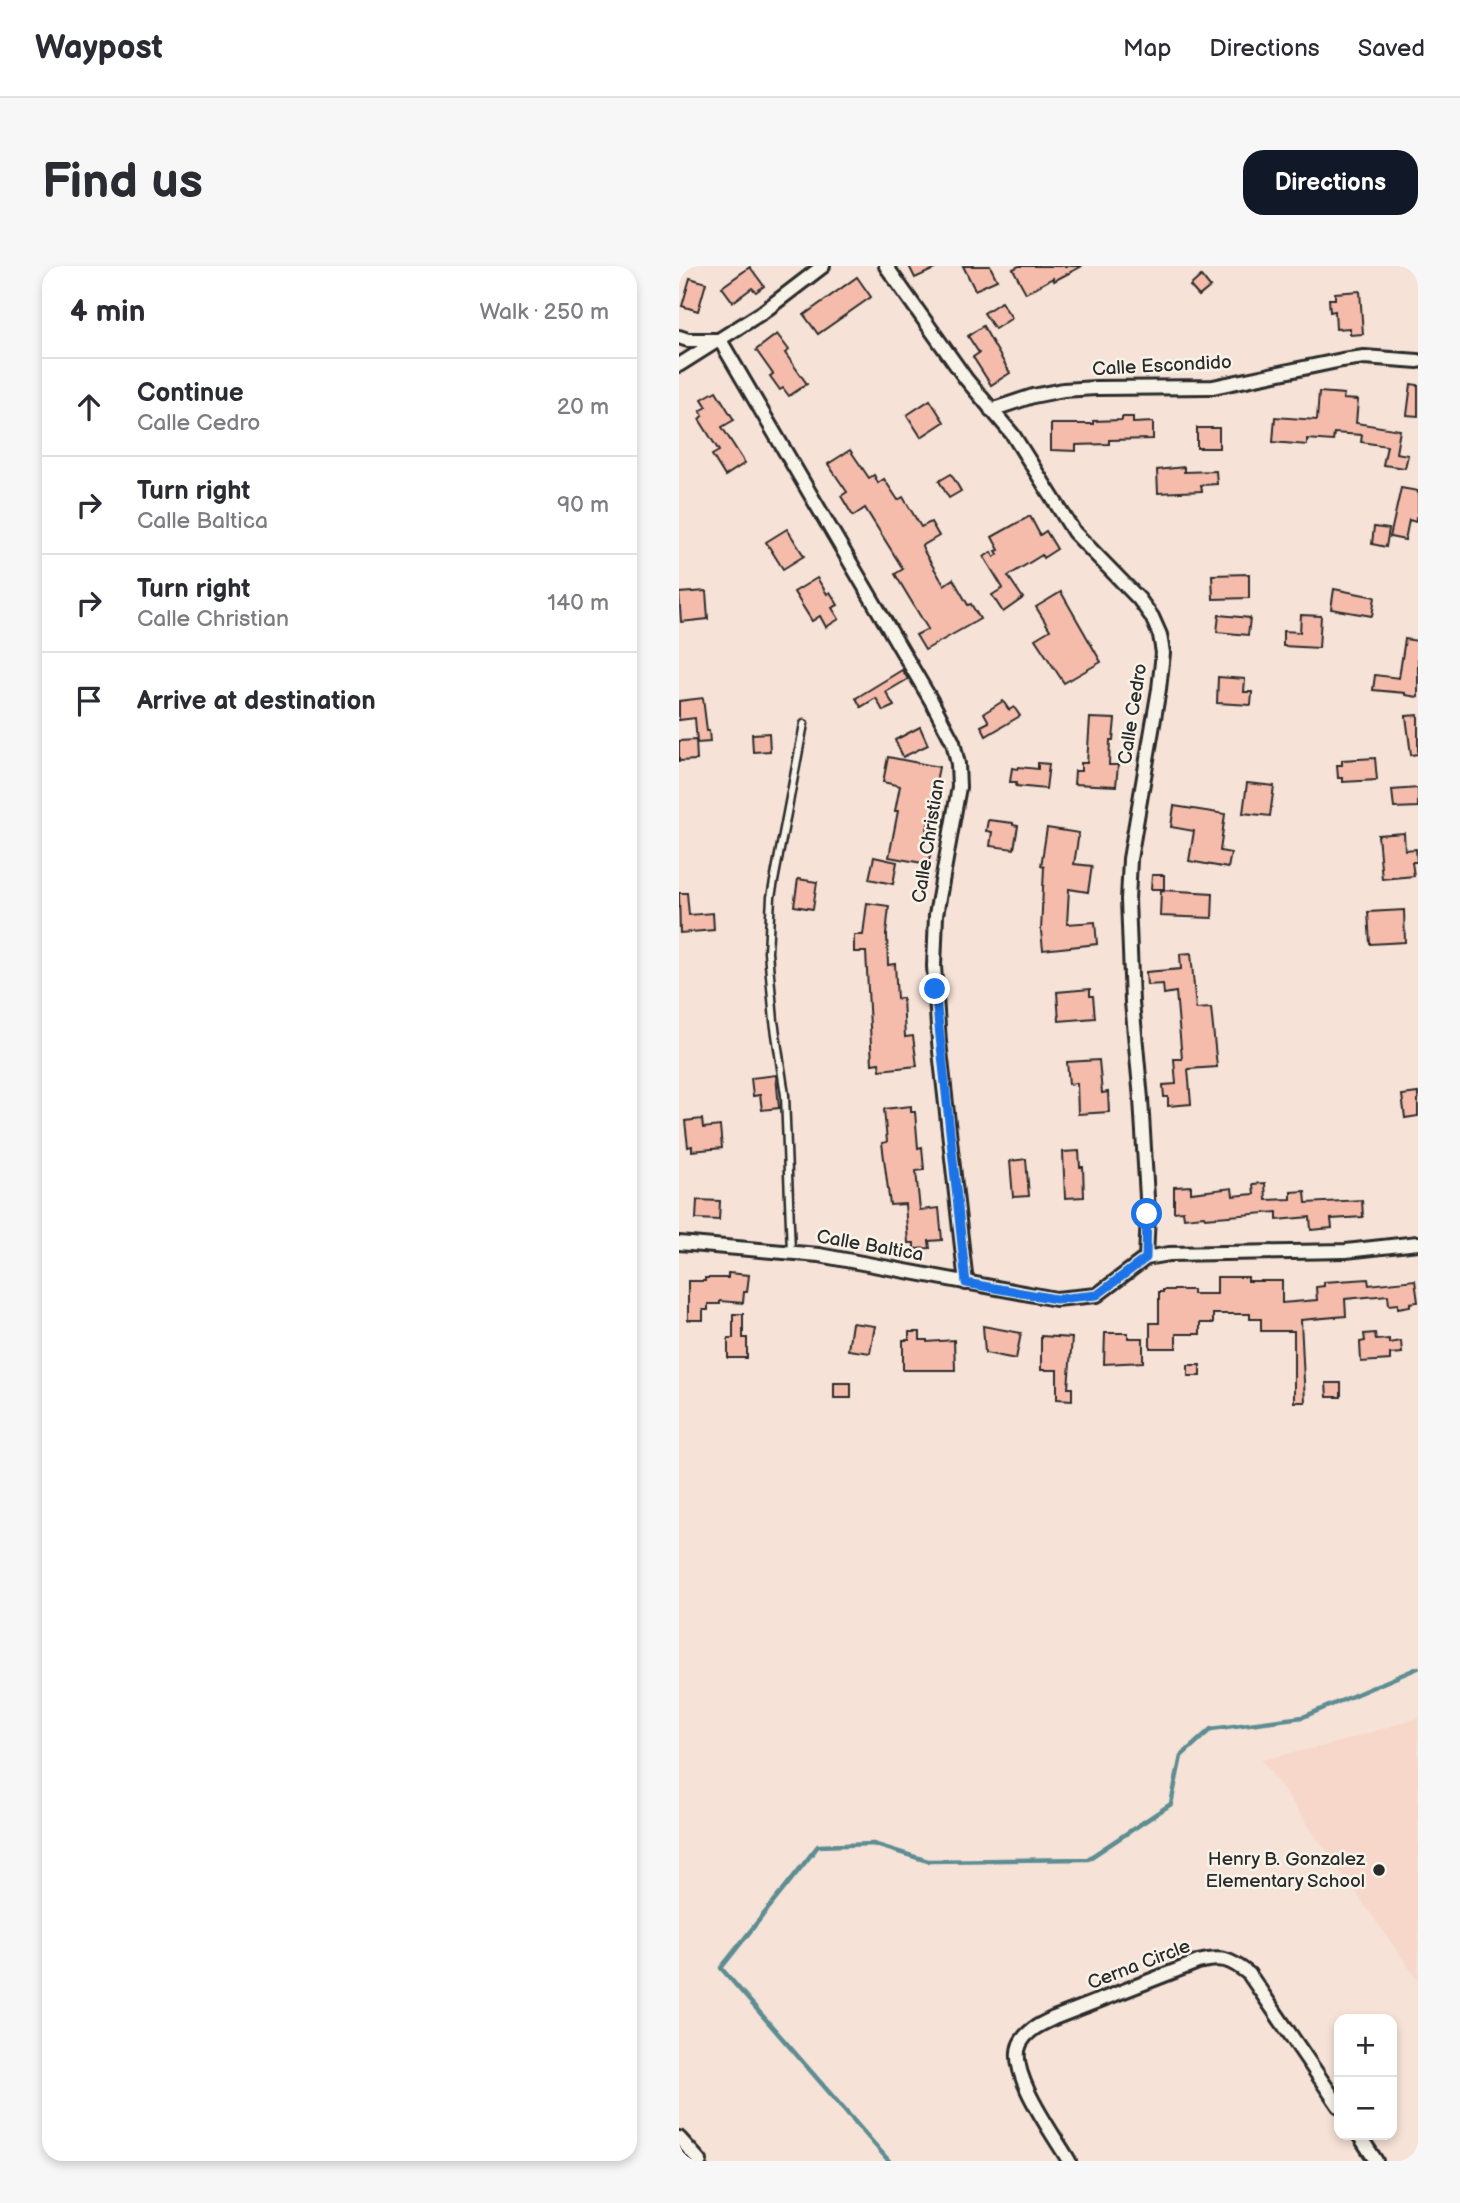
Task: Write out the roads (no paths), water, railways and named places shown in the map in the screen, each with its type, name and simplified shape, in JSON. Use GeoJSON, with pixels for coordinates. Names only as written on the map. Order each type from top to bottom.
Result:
{"type":"FeatureCollection","features":[{"type":"Feature","properties":{"kind":"street"},"geometry":{"type":"LineString","coordinates":[[679,365],[763,312],[823,266]]}},
{"type":"Feature","properties":{"kind":"street","name":"Calle Cedro"},"geometry":{"type":"LineString","coordinates":[[886,266],[935,339],[1013,435],[1074,532],[1139,599],[1152,617],[1160,635],[1163,653],[1159,689],[1130,859],[1128,901],[1131,989],[1142,1098],[1147,1201],[1146,1258]]}},
{"type":"Feature","properties":{"kind":"street"},"geometry":{"type":"LineString","coordinates":[[679,338],[720,340]]}},
{"type":"Feature","properties":{"kind":"street","name":"Calle Christian"},"geometry":{"type":"LineString","coordinates":[[720,340],[932,702],[956,753],[959,787],[936,915],[933,966],[966,1283]]}},
{"type":"Feature","properties":{"kind":"street","name":"Calle Escondido"},"geometry":{"type":"LineString","coordinates":[[991,410],[1033,396],[1063,390],[1096,387],[1213,387],[1364,357],[1418,361]]}},
{"type":"Feature","properties":{"kind":"street","name":"Calle Baltica"},"geometry":{"type":"LineString","coordinates":[[679,1244],[819,1255],[1056,1299],[1097,1295],[1146,1258],[1185,1253],[1346,1251],[1418,1243]]}},
{"type":"Feature","properties":{"kind":"street","name":"Cerna Circle"},"geometry":{"type":"LineString","coordinates":[[1069,2161],[1022,2081],[1017,2062],[1020,2044],[1032,2029],[1054,2018],[1198,1962],[1215,1958],[1232,1961],[1249,1974],[1334,2099]]}},
{"type":"Feature","properties":{"kind":"street"},"geometry":{"type":"LineString","coordinates":[[679,2138],[700,2161]]}},
{"type":"Feature","properties":{"kind":"street"},"geometry":{"type":"LineString","coordinates":[[1362,2140],[1376,2161]]}},
{"type":"Feature","properties":{"kind":"lane"},"geometry":{"type":"LineString","coordinates":[[791,1252],[785,1095],[774,1021],[768,952],[771,898],[804,724]]}},
{"type":"Feature","properties":{"kind":"waterway"},"geometry":{"type":"LineString","coordinates":[[889,2161],[721,1968],[818,1846],[873,1844],[928,1861],[1088,1859],[1171,1804],[1181,1756],[1211,1729],[1303,1717],[1418,1668]]}},
{"type":"Feature","properties":{"kind":"place","name":"Henry B. Gonzalez Elementary School"},"geometry":{"type":"Point","coordinates":[1379,1870]}}]}
